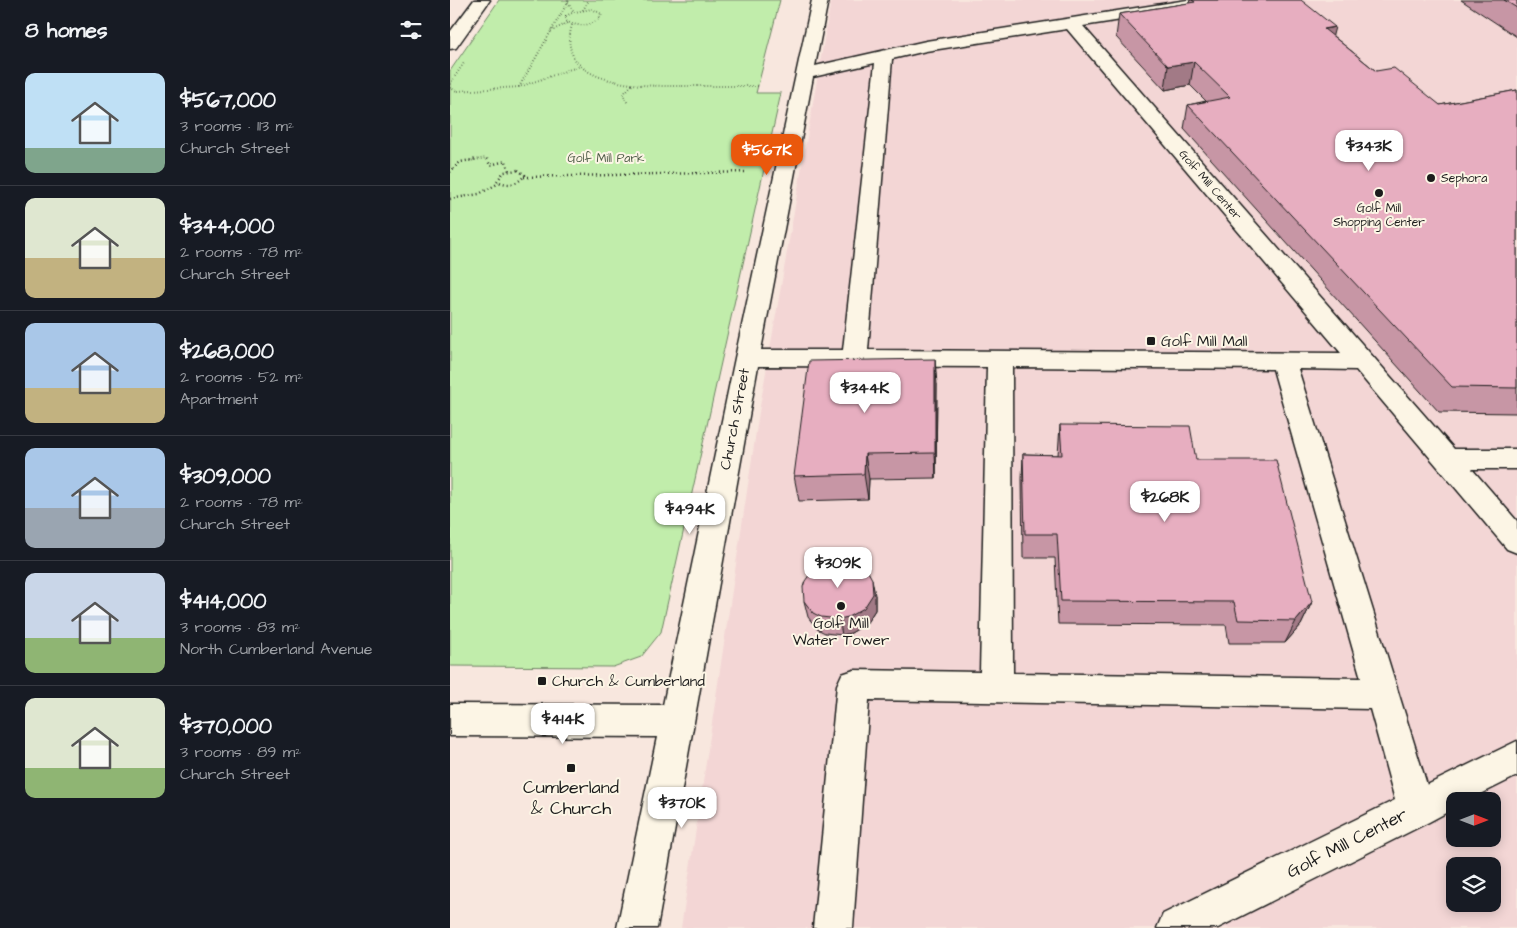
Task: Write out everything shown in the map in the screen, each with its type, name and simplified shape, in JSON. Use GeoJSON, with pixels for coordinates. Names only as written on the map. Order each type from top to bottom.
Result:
{"type":"FeatureCollection","features":[{"type":"Feature","properties":{"kind":"street"},"geometry":{"type":"LineString","coordinates":[[450,44],[482,0]]}},
{"type":"Feature","properties":{"kind":"street","name":"Church Street"},"geometry":{"type":"LineString","coordinates":[[637,928],[676,721],[820,0]]}},
{"type":"Feature","properties":{"kind":"street"},"geometry":{"type":"LineString","coordinates":[[805,74],[926,46],[1217,0]]}},
{"type":"Feature","properties":{"kind":"street","name":"Golf Mill Center"},"geometry":{"type":"LineString","coordinates":[[1071,23],[1517,541]]}},
{"type":"Feature","properties":{"kind":"street"},"geometry":{"type":"LineString","coordinates":[[855,358],[884,56]]}},
{"type":"Feature","properties":{"kind":"street"},"geometry":{"type":"LineString","coordinates":[[748,358],[1000,358],[1362,362]]}},
{"type":"Feature","properties":{"kind":"street"},"geometry":{"type":"LineString","coordinates":[[996,687],[1000,358]]}},
{"type":"Feature","properties":{"kind":"street"},"geometry":{"type":"LineString","coordinates":[[1283,360],[1416,809]]}},
{"type":"Feature","properties":{"kind":"street"},"geometry":{"type":"LineString","coordinates":[[1447,459],[1517,459]]}},
{"type":"Feature","properties":{"kind":"street"},"geometry":{"type":"LineString","coordinates":[[833,928],[854,684],[1381,694]]}},
{"type":"Feature","properties":{"kind":"street"},"geometry":{"type":"LineString","coordinates":[[450,720],[676,721]]}},
{"type":"Feature","properties":{"kind":"street","name":"Golf Mill Center"},"geometry":{"type":"LineString","coordinates":[[1177,928],[1517,758]]}},
{"type":"Feature","properties":{"kind":"path"},"geometry":{"type":"LineString","coordinates":[[583,10],[588,0]]}},
{"type":"Feature","properties":{"kind":"path"},"geometry":{"type":"LineString","coordinates":[[568,1],[574,12]]}},
{"type":"Feature","properties":{"kind":"path"},"geometry":{"type":"LineString","coordinates":[[519,87],[568,1]]}},
{"type":"Feature","properties":{"kind":"path"},"geometry":{"type":"LineString","coordinates":[[550,31],[568,24],[590,24],[602,17],[602,14],[597,10],[574,12],[565,19],[568,24]]}},
{"type":"Feature","properties":{"kind":"path"},"geometry":{"type":"LineString","coordinates":[[572,25],[567,35],[572,58],[580,66],[624,84],[760,86]]}},
{"type":"Feature","properties":{"kind":"path"},"geometry":{"type":"LineString","coordinates":[[450,88],[457,91],[519,87],[580,66]]}},
{"type":"Feature","properties":{"kind":"path"},"geometry":{"type":"LineString","coordinates":[[627,102],[626,97],[622,94],[632,85]]}},
{"type":"Feature","properties":{"kind":"path"},"geometry":{"type":"LineString","coordinates":[[450,172],[460,162],[486,158],[490,164],[506,161],[509,171]]}},
{"type":"Feature","properties":{"kind":"path"},"geometry":{"type":"LineString","coordinates":[[499,183],[498,176],[509,171],[521,171],[524,177]]}},
{"type":"Feature","properties":{"kind":"path"},"geometry":{"type":"LineString","coordinates":[[450,199],[480,194],[499,183],[515,183],[524,177],[747,172]]}},
{"type":"Feature","properties":{"kind":"shaded area","name":"Golf Mill Shopping Center"},"geometry":{"type":"Polygon","coordinates":[[[831,0],[1517,0],[1517,928],[681,928],[759,412],[831,0]]]}},
{"type":"Feature","properties":{"kind":"green space","name":"Golf Mill Park"},"geometry":{"type":"Polygon","coordinates":[[[499,0],[780,0],[756,93],[781,93],[661,632],[641,657],[613,667],[450,666],[450,71],[499,0]]]}},
{"type":"Feature","properties":{"kind":"building","name":"Golf Mill Shopping Center"},"geometry":{"type":"Polygon","coordinates":[[[1192,0],[1301,0],[1335,27],[1324,29],[1376,71],[1394,68],[1440,105],[1517,90],[1517,388],[1452,387],[1188,105],[1230,97],[1194,62],[1168,66],[1119,14],[1195,2],[1192,0]]]}},
{"type":"Feature","properties":{"kind":"building"},"geometry":{"type":"Polygon","coordinates":[[[1504,0],[1517,0],[1517,8],[1504,0]]]}},
{"type":"Feature","properties":{"kind":"building"},"geometry":{"type":"Polygon","coordinates":[[[935,359],[935,453],[865,454],[864,474],[794,476],[809,361],[935,359]]]}},
{"type":"Feature","properties":{"kind":"building"},"geometry":{"type":"Polygon","coordinates":[[[1060,425],[1190,426],[1196,460],[1276,460],[1312,602],[1296,621],[1238,620],[1234,602],[1061,601],[1057,534],[1025,534],[1023,454],[1062,455],[1060,425]]]}},
{"type":"Feature","properties":{"kind":"building","name":"Golf Mill Water Tower"},"geometry":{"type":"Polygon","coordinates":[[[841,560],[854,562],[866,568],[872,579],[873,594],[864,608],[848,617],[839,619],[821,617],[813,613],[804,601],[803,587],[805,581],[813,570],[826,562],[841,560]]]}},
{"type":"Feature","properties":{"kind":"place","name":"Sephora"},"geometry":{"type":"Point","coordinates":[1431,178]}},
{"type":"Feature","properties":{"kind":"place","name":"Golf Mill Shopping Center"},"geometry":{"type":"Point","coordinates":[1379,193]}},
{"type":"Feature","properties":{"kind":"place","name":"Golf Mill Mall"},"geometry":{"type":"Point","coordinates":[1151,341]}},
{"type":"Feature","properties":{"kind":"place","name":"Golf Mill Water Tower"},"geometry":{"type":"Point","coordinates":[841,606]}},
{"type":"Feature","properties":{"kind":"place","name":"Church & Cumberland"},"geometry":{"type":"Point","coordinates":[542,681]}},
{"type":"Feature","properties":{"kind":"place","name":"Cumberland & Church"},"geometry":{"type":"Point","coordinates":[571,768]}}]}
